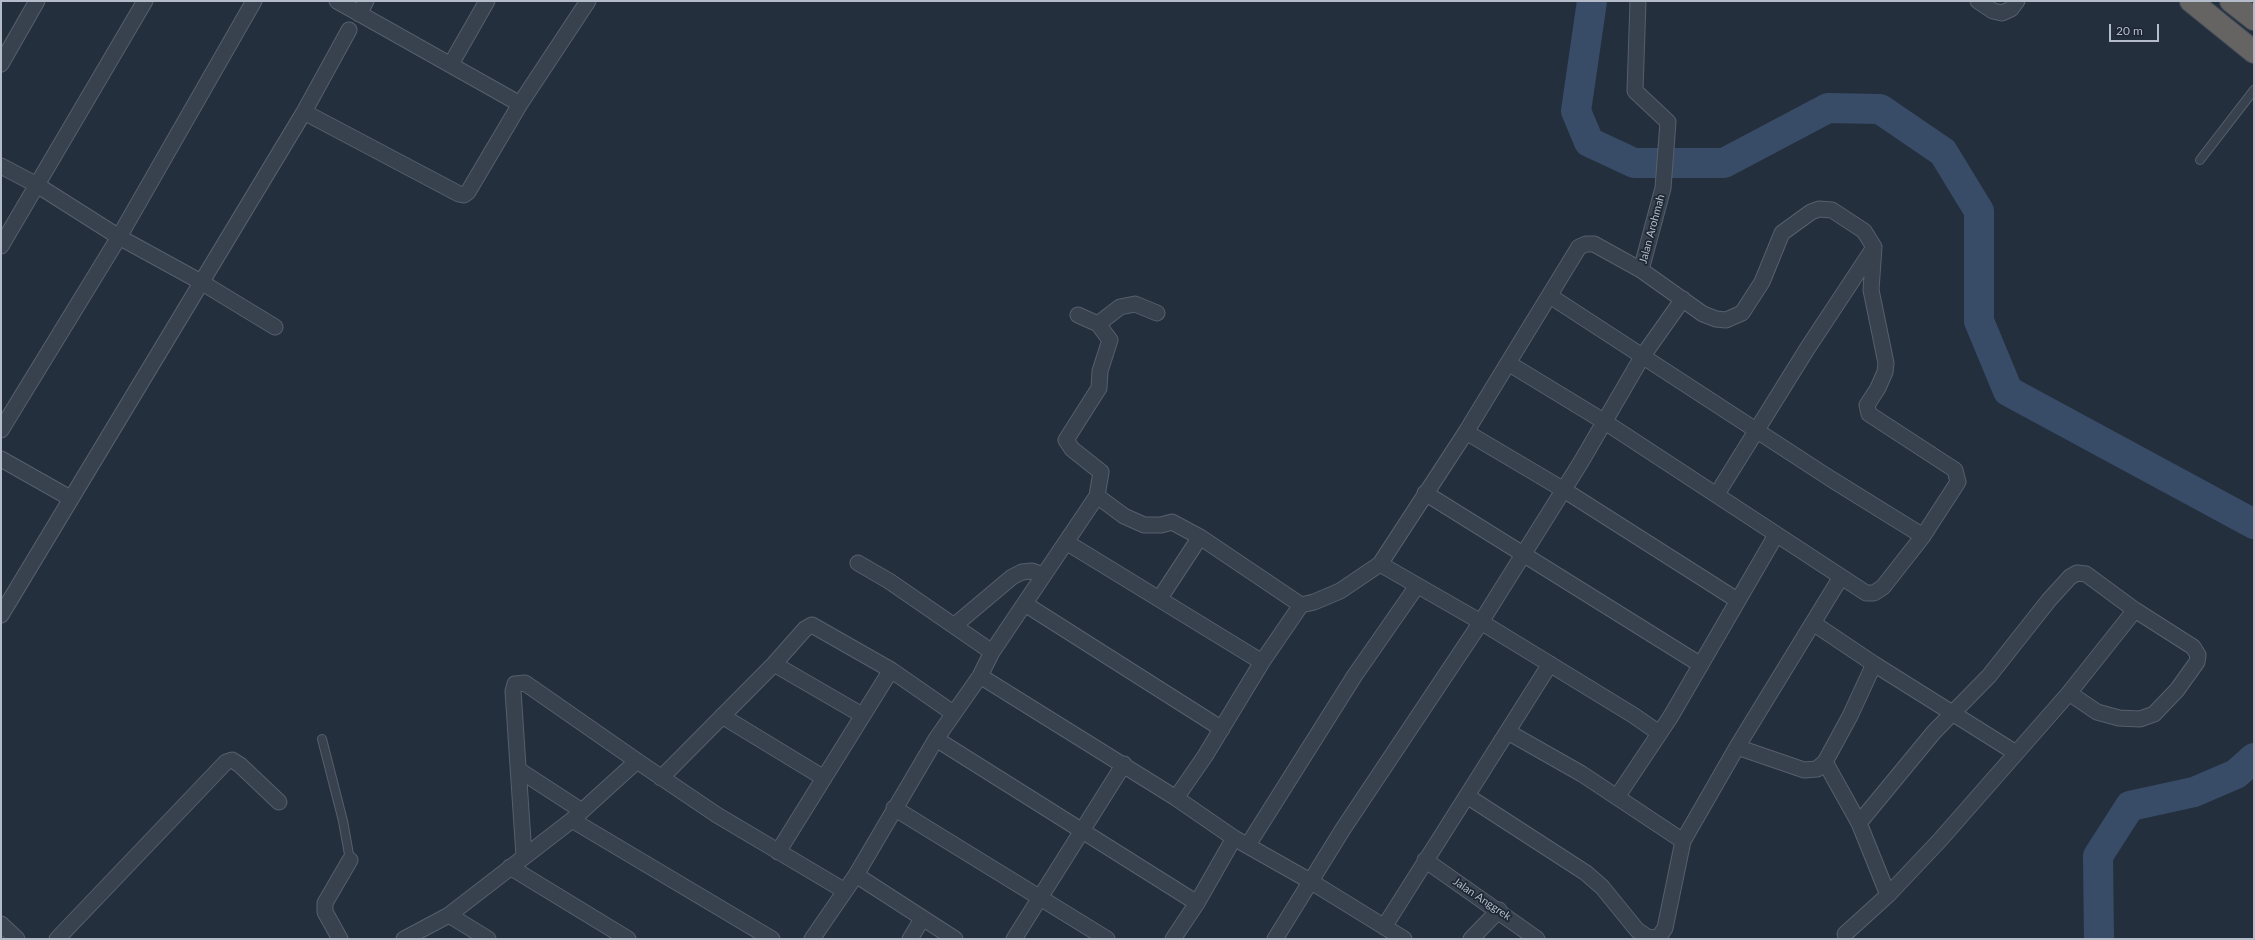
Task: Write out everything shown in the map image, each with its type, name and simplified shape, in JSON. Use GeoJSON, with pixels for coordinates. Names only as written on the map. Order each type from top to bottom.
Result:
{"type":"FeatureCollection","features":[{"type":"Feature","properties":{"kind":"highway"},"geometry":{"type":"LineString","coordinates":[[2191,1],[2254,52]]}},
{"type":"Feature","properties":{"kind":"highway"},"geometry":{"type":"LineString","coordinates":[[2231,1],[2254,19]]}},
{"type":"Feature","properties":{"kind":"street"},"geometry":{"type":"LineString","coordinates":[[1,64],[37,1]]}},
{"type":"Feature","properties":{"kind":"street"},"geometry":{"type":"LineString","coordinates":[[1,246],[145,1]]}},
{"type":"Feature","properties":{"kind":"street"},"geometry":{"type":"LineString","coordinates":[[1,430],[120,237],[254,1]]}},
{"type":"Feature","properties":{"kind":"street"},"geometry":{"type":"LineString","coordinates":[[337,1],[362,7],[451,64],[520,104]]}},
{"type":"Feature","properties":{"kind":"street"},"geometry":{"type":"LineString","coordinates":[[451,64],[487,1]]}},
{"type":"Feature","properties":{"kind":"street"},"geometry":{"type":"LineString","coordinates":[[304,112],[459,194],[464,195],[468,192],[520,104],[588,1]]}},
{"type":"Feature","properties":{"kind":"street","name":"Jalan Arohmah"},"geometry":{"type":"LineString","coordinates":[[1638,1],[1635,91],[1668,122],[1663,188],[1641,270]]}},
{"type":"Feature","properties":{"kind":"street"},"geometry":{"type":"LineString","coordinates":[[1978,1],[1993,11],[2002,13],[2011,8],[2018,1]]}},
{"type":"Feature","properties":{"kind":"street"},"geometry":{"type":"LineString","coordinates":[[1,615],[70,498],[304,112],[349,30]]}},
{"type":"Feature","properties":{"kind":"street"},"geometry":{"type":"LineString","coordinates":[[1,166],[37,185],[120,237],[201,282],[275,327]]}},
{"type":"Feature","properties":{"kind":"street"},"geometry":{"type":"LineString","coordinates":[[1176,798],[1222,728],[1262,662],[1301,605],[1314,602],[1340,591],[1380,564],[1466,432],[1508,363],[1550,296],[1579,247],[1586,244],[1594,244],[1641,270],[1703,314],[1716,319],[1726,320],[1742,313],[1762,282],[1771,254],[1782,233],[1797,221],[1819,209],[1832,210],[1853,223],[1864,231],[1874,247],[1871,290],[1886,363],[1885,372],[1868,405],[1869,414],[1955,470],[1958,482],[1923,536],[1883,587],[1874,593],[1866,593],[1605,422],[1508,363]]}},
{"type":"Feature","properties":{"kind":"street"},"geometry":{"type":"LineString","coordinates":[[1717,494],[1756,430],[1874,247]]}},
{"type":"Feature","properties":{"kind":"street"},"geometry":{"type":"LineString","coordinates":[[1550,296],[1642,357],[1923,536]]}},
{"type":"Feature","properties":{"kind":"street"},"geometry":{"type":"LineString","coordinates":[[1275,939],[1310,881],[1481,622],[1564,490],[1642,357],[1683,300]]}},
{"type":"Feature","properties":{"kind":"street"},"geometry":{"type":"LineString","coordinates":[[1098,324],[1120,307],[1135,304],[1157,313]]}},
{"type":"Feature","properties":{"kind":"street"},"geometry":{"type":"LineString","coordinates":[[812,939],[856,875],[894,808],[936,739],[980,676],[992,652],[1097,496],[1101,472],[1072,449],[1066,440],[1099,388],[1100,372],[1110,340],[1098,324],[1078,315]]}},
{"type":"Feature","properties":{"kind":"street"},"geometry":{"type":"LineString","coordinates":[[1466,432],[1564,490],[1737,600]]}},
{"type":"Feature","properties":{"kind":"street"},"geometry":{"type":"LineString","coordinates":[[1,459],[70,498]]}},
{"type":"Feature","properties":{"kind":"street"},"geometry":{"type":"LineString","coordinates":[[1425,493],[1701,665]]}},
{"type":"Feature","properties":{"kind":"street"},"geometry":{"type":"LineString","coordinates":[[1097,496],[1132,520],[1144,525],[1161,525],[1172,522],[1200,537],[1301,605]]}},
{"type":"Feature","properties":{"kind":"street"},"geometry":{"type":"LineString","coordinates":[[1617,798],[1671,716],[1776,535]]}},
{"type":"Feature","properties":{"kind":"street"},"geometry":{"type":"LineString","coordinates":[[1160,598],[1200,537]]}},
{"type":"Feature","properties":{"kind":"street"},"geometry":{"type":"LineString","coordinates":[[1066,542],[1160,598],[1262,662]]}},
{"type":"Feature","properties":{"kind":"street"},"geometry":{"type":"LineString","coordinates":[[858,563],[992,652]]}},
{"type":"Feature","properties":{"kind":"street"},"geometry":{"type":"LineString","coordinates":[[1380,564],[1481,622],[1633,715],[1659,733]]}},
{"type":"Feature","properties":{"kind":"street"},"geometry":{"type":"LineString","coordinates":[[955,626],[1012,577],[1022,572],[1032,571],[1043,575]]}},
{"type":"Feature","properties":{"kind":"street"},"geometry":{"type":"LineString","coordinates":[[1859,823],[1952,714],[1989,676],[2049,600],[2070,577],[2077,573],[2086,574],[2135,610],[2193,647],[2198,655],[2196,662],[2177,690],[2154,714],[2140,719],[2130,720],[2097,712],[2069,693]]}},
{"type":"Feature","properties":{"kind":"street"},"geometry":{"type":"LineString","coordinates":[[1467,796],[1586,873],[1602,886],[1637,930],[1650,938],[1659,936],[1666,928],[1683,841],[1737,747],[1841,577]]}},
{"type":"Feature","properties":{"kind":"street"},"geometry":{"type":"LineString","coordinates":[[1248,845],[1355,675],[1417,586]]}},
{"type":"Feature","properties":{"kind":"street"},"geometry":{"type":"LineString","coordinates":[[1025,604],[1222,728]]}},
{"type":"Feature","properties":{"kind":"street"},"geometry":{"type":"LineString","coordinates":[[1845,934],[1888,895],[1940,840],[2069,693],[2135,610]]}},
{"type":"Feature","properties":{"kind":"street"},"geometry":{"type":"LineString","coordinates":[[1813,623],[1952,714],[2016,753]]}},
{"type":"Feature","properties":{"kind":"street"},"geometry":{"type":"LineString","coordinates":[[661,778],[774,664],[805,629],[812,625],[890,670],[953,713]]}},
{"type":"Feature","properties":{"kind":"street"},"geometry":{"type":"LineString","coordinates":[[774,664],[862,715]]}},
{"type":"Feature","properties":{"kind":"street"},"geometry":{"type":"LineString","coordinates":[[1384,927],[1550,664]]}},
{"type":"Feature","properties":{"kind":"street"},"geometry":{"type":"LineString","coordinates":[[1737,747],[1804,770],[1817,769],[1825,762],[1850,716],[1874,664]]}},
{"type":"Feature","properties":{"kind":"street"},"geometry":{"type":"LineString","coordinates":[[778,852],[890,670]]}},
{"type":"Feature","properties":{"kind":"street"},"geometry":{"type":"LineString","coordinates":[[980,676],[1124,764],[1234,838],[1310,881],[1404,939]]}},
{"type":"Feature","properties":{"kind":"street"},"geometry":{"type":"LineString","coordinates":[[524,856],[513,691],[517,683],[525,684],[661,778],[778,852],[845,891]]}},
{"type":"Feature","properties":{"kind":"street"},"geometry":{"type":"LineString","coordinates":[[722,716],[824,778]]}},
{"type":"Feature","properties":{"kind":"street"},"geometry":{"type":"LineString","coordinates":[[1508,732],[1582,774],[1683,841]]}},
{"type":"Feature","properties":{"kind":"street"},"geometry":{"type":"LineString","coordinates":[[936,739],[1197,904]]}},
{"type":"Feature","properties":{"kind":"street"},"geometry":{"type":"LineString","coordinates":[[57,939],[226,762],[232,760],[240,765],[279,802]]}},
{"type":"Feature","properties":{"kind":"street"},"geometry":{"type":"LineString","coordinates":[[404,939],[449,915],[577,816],[637,761]]}},
{"type":"Feature","properties":{"kind":"street"},"geometry":{"type":"LineString","coordinates":[[1825,762],[1859,823],[1888,895]]}},
{"type":"Feature","properties":{"kind":"street"},"geometry":{"type":"LineString","coordinates":[[1014,939],[1083,832],[1124,764]]}},
{"type":"Feature","properties":{"kind":"street"},"geometry":{"type":"LineString","coordinates":[[519,770],[577,816],[772,939]]}},
{"type":"Feature","properties":{"kind":"street"},"geometry":{"type":"LineString","coordinates":[[894,808],[1107,939]]}},
{"type":"Feature","properties":{"kind":"street"},"geometry":{"type":"LineString","coordinates":[[1173,939],[1197,904],[1234,838]]}},
{"type":"Feature","properties":{"kind":"street"},"geometry":{"type":"LineString","coordinates":[[340,939],[325,912],[325,904],[350,860]]}},
{"type":"Feature","properties":{"kind":"street","name":"Jalan Anggrek"},"geometry":{"type":"LineString","coordinates":[[1425,860],[1498,910],[1537,939]]}},
{"type":"Feature","properties":{"kind":"street"},"geometry":{"type":"LineString","coordinates":[[510,867],[628,939]]}},
{"type":"Feature","properties":{"kind":"street"},"geometry":{"type":"LineString","coordinates":[[856,875],[955,939]]}},
{"type":"Feature","properties":{"kind":"street"},"geometry":{"type":"LineString","coordinates":[[1471,939],[1498,910]]}},
{"type":"Feature","properties":{"kind":"street"},"geometry":{"type":"LineString","coordinates":[[449,915],[488,939]]}},
{"type":"Feature","properties":{"kind":"street"},"geometry":{"type":"LineString","coordinates":[[910,939],[922,919]]}},
{"type":"Feature","properties":{"kind":"street"},"geometry":{"type":"LineString","coordinates":[[1,924],[17,939]]}},
{"type":"Feature","properties":{"kind":"lane"},"geometry":{"type":"LineString","coordinates":[[2200,160],[2254,90]]}},
{"type":"Feature","properties":{"kind":"lane"},"geometry":{"type":"LineString","coordinates":[[322,739],[344,821],[350,860]]}},
{"type":"Feature","properties":{"kind":"waterway"},"geometry":{"type":"LineString","coordinates":[[1592,1],[1576,111],[1589,142],[1634,163],[1724,163],[1828,108],[1880,109],[1943,152],[1979,211],[1979,321],[2008,391],[2254,524]]}},
{"type":"Feature","properties":{"kind":"waterway"},"geometry":{"type":"LineString","coordinates":[[2099,939],[2098,856],[2130,806],[2194,792],[2236,774],[2254,758]]}}]}
